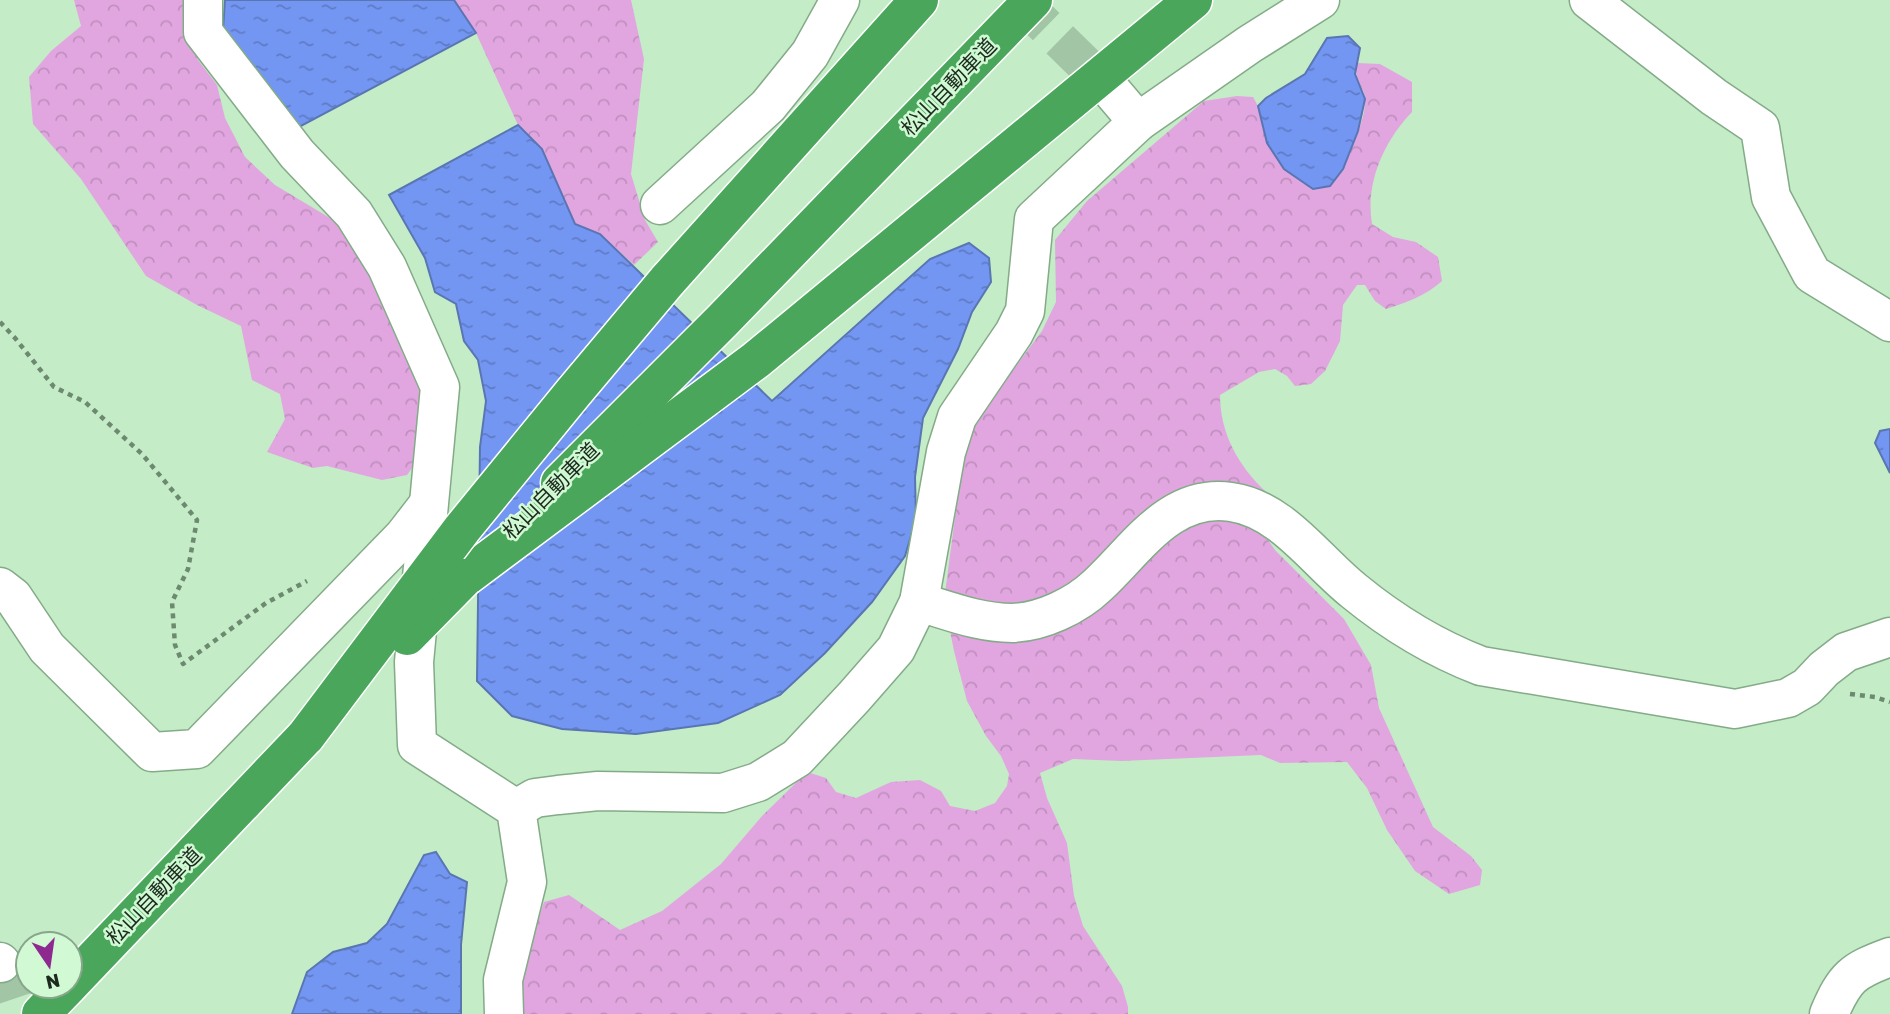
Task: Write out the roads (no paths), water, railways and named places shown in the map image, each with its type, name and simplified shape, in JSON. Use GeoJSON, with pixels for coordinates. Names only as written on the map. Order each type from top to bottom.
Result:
{"type":"FeatureCollection","features":[{"type":"Feature","properties":{"kind":"highway"},"geometry":{"type":"LineString","coordinates":[[306,736],[462,529],[573,393],[667,281],[919,0]]}},
{"type":"Feature","properties":{"kind":"highway","name":"松山自動車道"},"geometry":{"type":"LineString","coordinates":[[84,970],[306,736],[722,321],[1033,0]]}},
{"type":"Feature","properties":{"kind":"highway"},"geometry":{"type":"LineString","coordinates":[[464,578],[756,360],[1193,0]]}},
{"type":"Feature","properties":{"kind":"street"},"geometry":{"type":"LineString","coordinates":[[202,0],[203,32],[297,154],[354,214],[387,267],[440,387],[414,662],[417,745],[516,809],[527,882],[503,980],[504,1014]]}},
{"type":"Feature","properties":{"kind":"street"},"geometry":{"type":"LineString","coordinates":[[660,205],[768,106],[810,54],[840,0]]}},
{"type":"Feature","properties":{"kind":"street"},"geometry":{"type":"LineString","coordinates":[[516,809],[535,798],[598,791],[723,793],[758,782],[797,758],[896,649],[919,602],[946,452],[957,417],[1014,333],[1025,311],[1034,219],[1138,122],[1250,44],[1320,0]]}},
{"type":"Feature","properties":{"kind":"street"},"geometry":{"type":"LineString","coordinates":[[1589,0],[1714,97],[1760,128],[1771,197],[1812,274],[1890,321]]}},
{"type":"Feature","properties":{"kind":"street"},"geometry":{"type":"LineString","coordinates":[[1110,89],[1138,122]]}},
{"type":"Feature","properties":{"kind":"street"},"geometry":{"type":"LineString","coordinates":[[919,602],[981,622],[1015,623],[1047,616],[1073,604],[1097,587],[1146,535],[1171,514],[1196,503],[1228,501],[1252,506],[1283,527],[1353,590],[1411,633],[1444,652],[1481,666],[1735,709],[1788,698],[1807,687],[1824,668],[1846,652],[1890,637]]}},
{"type":"Feature","properties":{"kind":"street"},"geometry":{"type":"LineString","coordinates":[[0,587],[13,597],[47,648],[152,752],[197,748],[404,536],[428,505]]}},
{"type":"Feature","properties":{"kind":"street"},"geometry":{"type":"LineString","coordinates":[[1829,1014],[1840,989],[1851,975],[1890,957]]}},
{"type":"Feature","properties":{"kind":"water"},"geometry":{"type":"Polygon","coordinates":[[[225,0],[454,0],[476,33],[299,127],[223,30],[225,0]]]}},
{"type":"Feature","properties":{"kind":"water"},"geometry":{"type":"Polygon","coordinates":[[[1348,36],[1360,48],[1355,74],[1365,99],[1358,131],[1343,169],[1330,186],[1313,189],[1284,169],[1267,143],[1258,106],[1266,98],[1305,74],[1327,38],[1348,36]]]}},
{"type":"Feature","properties":{"kind":"water"},"geometry":{"type":"Polygon","coordinates":[[[518,125],[542,149],[575,224],[600,234],[772,401],[930,259],[969,243],[989,258],[991,282],[972,312],[958,349],[923,418],[915,477],[916,519],[905,556],[872,602],[825,653],[780,695],[718,723],[636,734],[562,729],[512,716],[477,681],[480,447],[486,401],[478,360],[464,341],[456,304],[435,292],[425,258],[389,195],[518,125]]]}},
{"type":"Feature","properties":{"kind":"water"},"geometry":{"type":"Polygon","coordinates":[[[1890,429],[1890,473],[1875,443],[1880,431],[1890,429]]]}},
{"type":"Feature","properties":{"kind":"water"},"geometry":{"type":"Polygon","coordinates":[[[436,852],[450,874],[467,882],[461,945],[461,1014],[292,1014],[307,972],[333,952],[367,943],[387,924],[424,855],[436,852]]]}},
{"type":"Feature","properties":{"kind":"tunnel"},"geometry":{"type":"LineString","coordinates":[[1019,0],[1110,89]]}},
{"type":"Feature","properties":{"kind":"tunnel"},"geometry":{"type":"LineString","coordinates":[[1,963],[18,1014]]}}]}
